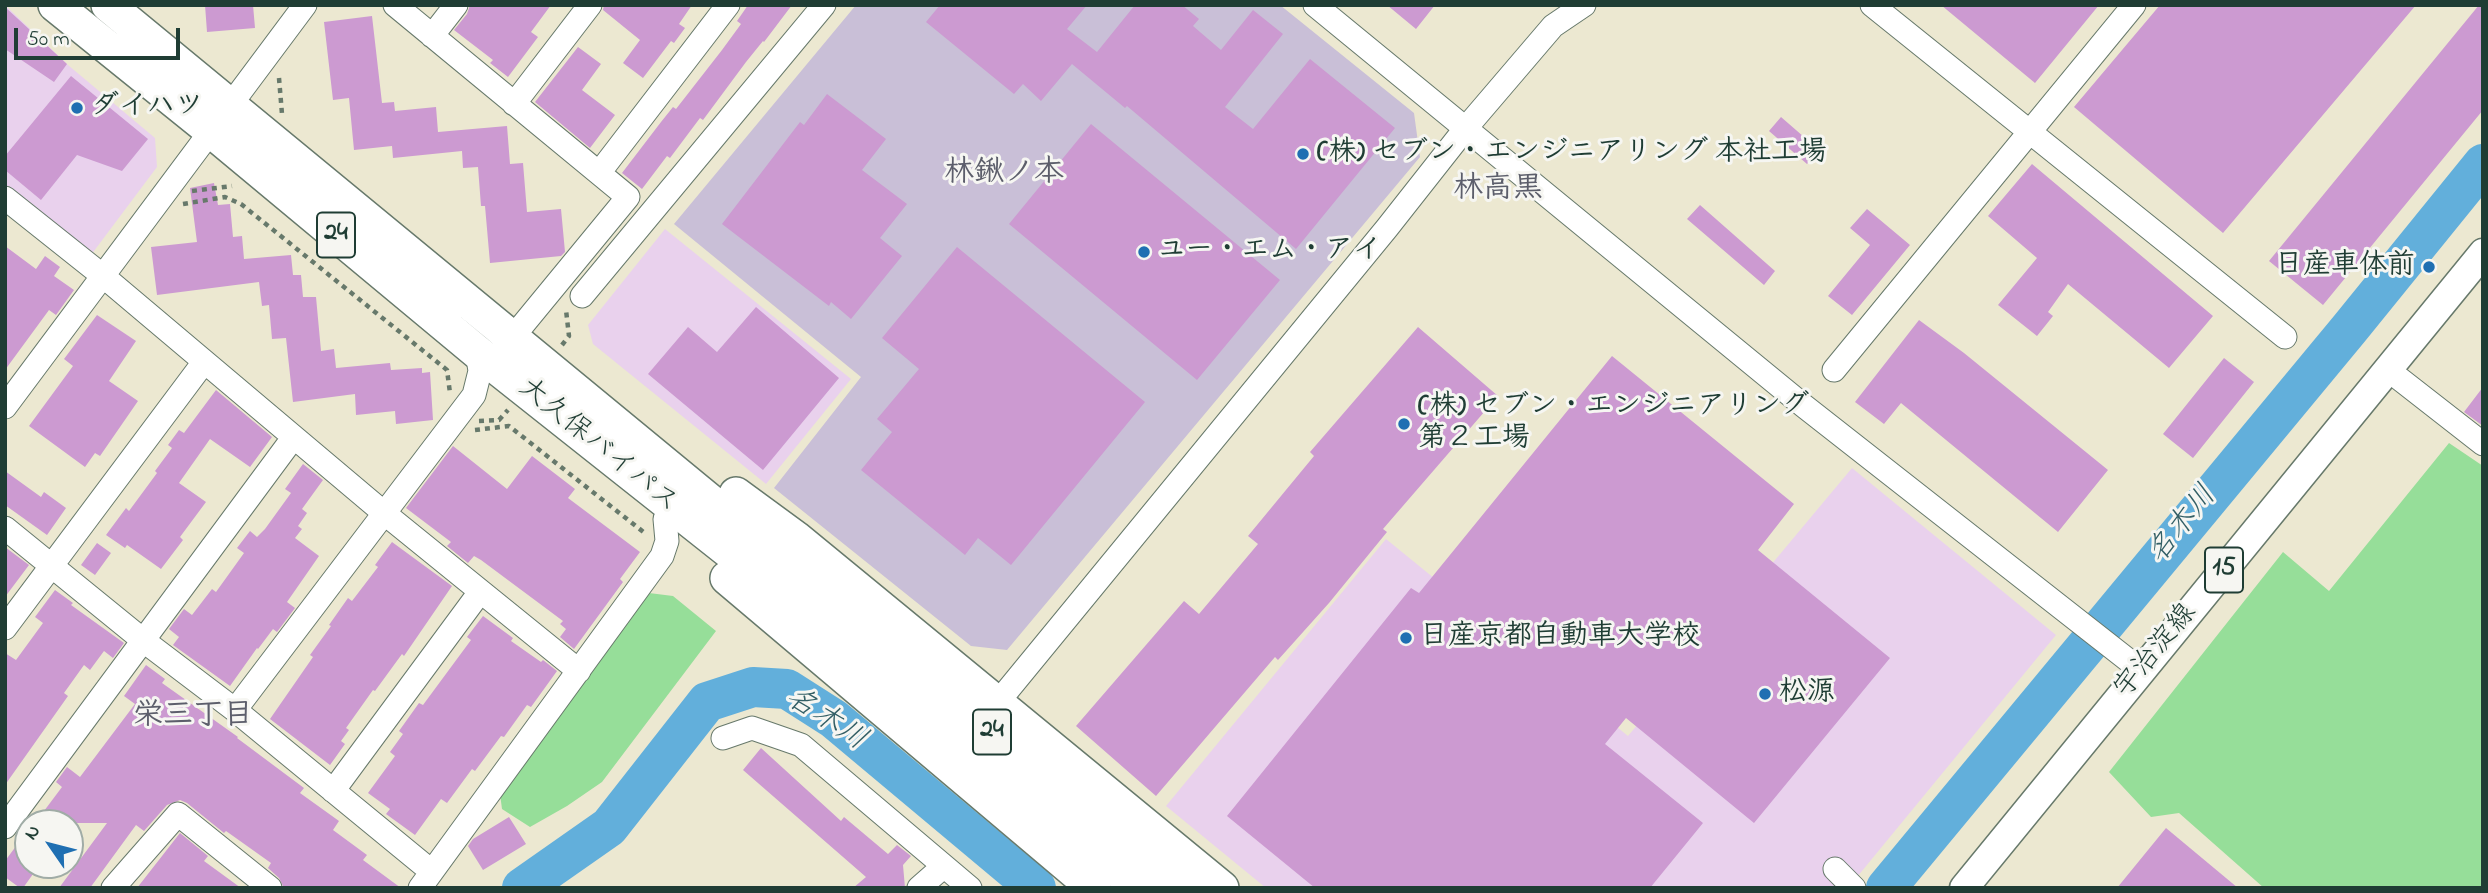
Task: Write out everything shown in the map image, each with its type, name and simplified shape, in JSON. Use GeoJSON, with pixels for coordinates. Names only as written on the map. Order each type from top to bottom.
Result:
{"type":"FeatureCollection","features":[{"type":"Feature","properties":{"kind":"highway","name":"大久保バイパス"},"geometry":{"type":"LineString","coordinates":[[55,5],[220,117],[512,338],[607,414],[794,586],[1139,888]]}},
{"type":"Feature","properties":{"kind":"highway","name":"大久保バイパス"},"geometry":{"type":"LineString","coordinates":[[108,5],[220,117],[477,352],[617,464],[794,586],[1180,888]]}},
{"type":"Feature","properties":{"kind":"highway"},"geometry":{"type":"LineString","coordinates":[[607,414],[654,435],[796,538],[1222,888]]}},
{"type":"Feature","properties":{"kind":"highway"},"geometry":{"type":"LineString","coordinates":[[617,464],[701,556],[1094,888]]}},
{"type":"Feature","properties":{"kind":"main road","name":"宇治淀線"},"geometry":{"type":"LineString","coordinates":[[1965,888],[2132,663],[2387,369],[2483,253]]}},
{"type":"Feature","properties":{"kind":"street"},"geometry":{"type":"LineString","coordinates":[[5,407],[305,5]]}},
{"type":"Feature","properties":{"kind":"street"},"geometry":{"type":"LineString","coordinates":[[395,5],[628,197],[512,338]]}},
{"type":"Feature","properties":{"kind":"street"},"geometry":{"type":"LineString","coordinates":[[432,36],[456,5]]}},
{"type":"Feature","properties":{"kind":"street"},"geometry":{"type":"LineString","coordinates":[[514,104],[590,5]]}},
{"type":"Feature","properties":{"kind":"street"},"geometry":{"type":"LineString","coordinates":[[599,173],[728,5]]}},
{"type":"Feature","properties":{"kind":"street"},"geometry":{"type":"LineString","coordinates":[[574,303],[824,5]]}},
{"type":"Feature","properties":{"kind":"street"},"geometry":{"type":"LineString","coordinates":[[1315,5],[1804,406],[2132,663]]}},
{"type":"Feature","properties":{"kind":"street"},"geometry":{"type":"LineString","coordinates":[[998,702],[1387,229],[1465,129],[1553,26],[1584,5]]}},
{"type":"Feature","properties":{"kind":"street"},"geometry":{"type":"LineString","coordinates":[[1872,5],[2285,337]]}},
{"type":"Feature","properties":{"kind":"street"},"geometry":{"type":"LineString","coordinates":[[1834,370],[2134,5]]}},
{"type":"Feature","properties":{"kind":"street"},"geometry":{"type":"LineString","coordinates":[[8,207],[103,276],[293,438],[579,671]]}},
{"type":"Feature","properties":{"kind":"street"},"geometry":{"type":"LineString","coordinates":[[234,710],[474,395],[480,371],[477,352]]}},
{"type":"Feature","properties":{"kind":"street"},"geometry":{"type":"LineString","coordinates":[[5,628],[204,362]]}},
{"type":"Feature","properties":{"kind":"street"},"geometry":{"type":"LineString","coordinates":[[2387,369],[2483,444]]}},
{"type":"Feature","properties":{"kind":"street"},"geometry":{"type":"LineString","coordinates":[[5,827],[293,438]]}},
{"type":"Feature","properties":{"kind":"street"},"geometry":{"type":"LineString","coordinates":[[5,528],[333,791],[426,880],[662,556],[667,541],[666,519]]}},
{"type":"Feature","properties":{"kind":"street"},"geometry":{"type":"LineString","coordinates":[[333,791],[480,592]]}},
{"type":"Feature","properties":{"kind":"street"},"geometry":{"type":"LineString","coordinates":[[723,738],[752,728],[802,745],[970,888]]}},
{"type":"Feature","properties":{"kind":"street"},"geometry":{"type":"LineString","coordinates":[[113,888],[178,814],[270,888]]}},
{"type":"Feature","properties":{"kind":"street"},"geometry":{"type":"LineString","coordinates":[[919,888],[944,866]]}},
{"type":"Feature","properties":{"kind":"street"},"geometry":{"type":"LineString","coordinates":[[1835,869],[1854,888]]}},
{"type":"Feature","properties":{"kind":"path"},"geometry":{"type":"LineString","coordinates":[[278,70],[283,122]]}},
{"type":"Feature","properties":{"kind":"path"},"geometry":{"type":"LineString","coordinates":[[188,189],[194,192],[232,186]]}},
{"type":"Feature","properties":{"kind":"path"},"geometry":{"type":"LineString","coordinates":[[175,206],[225,197],[242,204],[447,370],[454,421],[463,431],[509,426],[646,534],[653,548],[662,556]]}},
{"type":"Feature","properties":{"kind":"path"},"geometry":{"type":"LineString","coordinates":[[556,352],[569,336],[574,303]]}},
{"type":"Feature","properties":{"kind":"shaded area"},"geometry":{"type":"Polygon","coordinates":[[[5,5],[68,65],[155,138],[157,167],[91,255],[5,185],[5,5]]]}},
{"type":"Feature","properties":{"kind":"shaded area"},"geometry":{"type":"Polygon","coordinates":[[[856,5],[1280,5],[1414,113],[1420,157],[1007,650],[971,646],[774,488],[861,377],[674,224],[856,5]]]}},
{"type":"Feature","properties":{"kind":"shaded area"},"geometry":{"type":"Polygon","coordinates":[[[665,229],[851,379],[766,484],[593,344],[588,325],[665,229]]]}},
{"type":"Feature","properties":{"kind":"shaded area"},"geometry":{"type":"Polygon","coordinates":[[[1852,468],[2056,635],[1848,888],[1266,888],[1166,806],[1386,539],[1628,736],[1852,468]]]}},
{"type":"Feature","properties":{"kind":"green space"},"geometry":{"type":"Polygon","coordinates":[[[2449,443],[2483,466],[2483,888],[2264,888],[2179,813],[2151,817],[2109,772],[2283,552],[2329,591],[2449,443]]]}},
{"type":"Feature","properties":{"kind":"green space"},"geometry":{"type":"Polygon","coordinates":[[[649,593],[673,596],[716,631],[602,782],[530,827],[502,809],[500,794],[649,593]]]}},
{"type":"Feature","properties":{"kind":"building"},"geometry":{"type":"Polygon","coordinates":[[[205,5],[253,5],[255,28],[207,32],[205,5]]]}},
{"type":"Feature","properties":{"kind":"building"},"geometry":{"type":"Polygon","coordinates":[[[470,5],[551,5],[531,32],[538,37],[508,77],[490,63],[493,60],[454,30],[467,14],[470,5]]]}},
{"type":"Feature","properties":{"kind":"building"},"geometry":{"type":"Polygon","coordinates":[[[604,5],[692,5],[679,24],[685,28],[674,43],[671,41],[643,78],[623,63],[640,40],[603,10],[604,5]]]}},
{"type":"Feature","properties":{"kind":"building"},"geometry":{"type":"Polygon","coordinates":[[[748,5],[792,5],[703,120],[700,118],[642,189],[622,173],[722,50],[741,24],[737,21],[748,5]]]}},
{"type":"Feature","properties":{"kind":"building"},"geometry":{"type":"Polygon","coordinates":[[[940,5],[1087,5],[1067,29],[1097,52],[1135,5],[1182,5],[1199,19],[1193,26],[1221,50],[1253,10],[1283,34],[1225,107],[1253,129],[1310,59],[1395,128],[1296,249],[1127,106],[1125,108],[1072,64],[1041,101],[1023,84],[1014,94],[926,22],[940,5]]]}},
{"type":"Feature","properties":{"kind":"building"},"geometry":{"type":"Polygon","coordinates":[[[1387,5],[1435,5],[1416,29],[1387,5]]]}},
{"type":"Feature","properties":{"kind":"building"},"geometry":{"type":"Polygon","coordinates":[[[1941,5],[2099,5],[2035,83],[1941,5]]]}},
{"type":"Feature","properties":{"kind":"building"},"geometry":{"type":"Polygon","coordinates":[[[2160,5],[2416,5],[2223,233],[2074,107],[2160,5]]]}},
{"type":"Feature","properties":{"kind":"building"},"geometry":{"type":"Polygon","coordinates":[[[2479,5],[2483,5],[2483,110],[2323,305],[2269,261],[2479,5]]]}},
{"type":"Feature","properties":{"kind":"building"},"geometry":{"type":"Polygon","coordinates":[[[5,7],[67,64],[54,82],[5,49],[5,7]]]}},
{"type":"Feature","properties":{"kind":"building"},"geometry":{"type":"Polygon","coordinates":[[[372,16],[382,103],[394,102],[395,111],[436,107],[438,132],[507,126],[510,164],[523,163],[527,212],[561,209],[565,252],[561,256],[490,263],[485,206],[481,206],[478,167],[463,168],[462,151],[393,158],[392,146],[354,150],[349,98],[333,100],[324,22],[372,16]]]}},
{"type":"Feature","properties":{"kind":"building"},"geometry":{"type":"Polygon","coordinates":[[[578,47],[601,64],[582,90],[615,115],[590,148],[535,102],[578,47]]]}},
{"type":"Feature","properties":{"kind":"building","name":"ダイハツ"},"geometry":{"type":"Polygon","coordinates":[[[71,76],[148,139],[122,171],[77,155],[41,200],[5,170],[5,156],[71,76]]]}},
{"type":"Feature","properties":{"kind":"building"},"geometry":{"type":"Polygon","coordinates":[[[827,94],[886,139],[862,170],[907,204],[880,238],[902,256],[851,319],[831,302],[829,306],[722,224],[800,122],[804,125],[827,94]]]}},
{"type":"Feature","properties":{"kind":"building"},"geometry":{"type":"Polygon","coordinates":[[[1781,117],[1819,150],[1807,164],[1769,131],[1781,117]]]}},
{"type":"Feature","properties":{"kind":"building","name":"ユー・エム・アイ"},"geometry":{"type":"Polygon","coordinates":[[[1091,124],[1280,280],[1197,380],[1009,224],[1091,124]]]}},
{"type":"Feature","properties":{"kind":"building"},"geometry":{"type":"Polygon","coordinates":[[[2032,164],[2213,316],[2169,368],[2068,284],[2048,312],[2053,316],[2037,336],[1998,305],[2037,258],[1988,216],[2032,164]]]}},
{"type":"Feature","properties":{"kind":"building"},"geometry":{"type":"Polygon","coordinates":[[[214,183],[218,205],[230,204],[233,237],[242,236],[244,259],[291,255],[293,275],[301,275],[303,297],[316,297],[321,351],[334,349],[336,368],[390,363],[391,370],[422,368],[422,373],[430,372],[433,420],[396,424],[395,411],[356,415],[355,394],[293,402],[286,338],[272,339],[269,305],[262,306],[259,282],[157,295],[151,247],[197,242],[190,188],[214,183]]]}},
{"type":"Feature","properties":{"kind":"building"},"geometry":{"type":"Polygon","coordinates":[[[1700,205],[1775,271],[1764,285],[1687,219],[1700,205]]]}},
{"type":"Feature","properties":{"kind":"building"},"geometry":{"type":"Polygon","coordinates":[[[1867,209],[1910,245],[1852,315],[1828,296],[1870,245],[1850,228],[1867,209]]]}},
{"type":"Feature","properties":{"kind":"building"},"geometry":{"type":"Polygon","coordinates":[[[5,246],[36,269],[45,256],[60,267],[54,276],[74,290],[56,315],[49,310],[5,370],[5,246]]]}},
{"type":"Feature","properties":{"kind":"building"},"geometry":{"type":"Polygon","coordinates":[[[957,247],[1145,402],[1011,565],[978,538],[965,555],[861,470],[892,432],[877,419],[919,369],[882,338],[957,247]]]}},
{"type":"Feature","properties":{"kind":"building"},"geometry":{"type":"Polygon","coordinates":[[[756,307],[839,378],[763,470],[648,374],[688,327],[717,352],[756,307]]]}},
{"type":"Feature","properties":{"kind":"building"},"geometry":{"type":"Polygon","coordinates":[[[97,315],[136,341],[109,381],[138,401],[100,456],[95,453],[85,467],[29,426],[73,366],[64,359],[97,315]]]}},
{"type":"Feature","properties":{"kind":"building"},"geometry":{"type":"Polygon","coordinates":[[[1919,320],[1964,353],[2108,470],[2058,532],[1901,403],[1884,424],[1855,402],[1919,320]]]}},
{"type":"Feature","properties":{"kind":"building"},"geometry":{"type":"Polygon","coordinates":[[[1418,327],[1498,396],[1383,529],[1387,532],[1329,603],[1278,660],[1275,657],[1156,796],[1076,726],[1184,601],[1199,614],[1258,544],[1248,536],[1314,456],[1310,452],[1418,327]]]}},
{"type":"Feature","properties":{"kind":"building"},"geometry":{"type":"Polygon","coordinates":[[[1612,356],[1794,504],[1758,550],[1890,658],[1754,823],[1626,718],[1605,744],[1703,823],[1650,888],[1315,888],[1227,816],[1411,588],[1419,593],[1612,356]]]}},
{"type":"Feature","properties":{"kind":"building"},"geometry":{"type":"Polygon","coordinates":[[[2224,358],[2254,382],[2193,458],[2163,434],[2224,358]]]}},
{"type":"Feature","properties":{"kind":"building"},"geometry":{"type":"Polygon","coordinates":[[[2483,387],[2483,426],[2464,412],[2483,387]]]}},
{"type":"Feature","properties":{"kind":"building"},"geometry":{"type":"Polygon","coordinates":[[[216,390],[272,437],[250,467],[210,439],[179,483],[206,502],[161,569],[127,545],[125,548],[106,535],[126,508],[129,511],[157,473],[155,471],[172,448],[168,445],[179,430],[184,433],[216,390]]]}},
{"type":"Feature","properties":{"kind":"building"},"geometry":{"type":"Polygon","coordinates":[[[453,446],[507,489],[532,456],[575,489],[568,498],[640,552],[620,579],[623,582],[574,649],[560,637],[566,629],[560,624],[563,621],[481,560],[474,556],[468,563],[447,546],[451,542],[406,508],[453,446]]]}},
{"type":"Feature","properties":{"kind":"building"},"geometry":{"type":"Polygon","coordinates":[[[303,464],[323,480],[302,509],[307,513],[298,526],[302,529],[295,538],[319,556],[287,602],[295,608],[277,632],[273,629],[257,648],[230,686],[173,645],[179,637],[169,629],[184,609],[192,615],[212,589],[216,592],[244,553],[237,548],[250,531],[257,537],[265,529],[291,493],[285,489],[303,464]]]}},
{"type":"Feature","properties":{"kind":"building"},"geometry":{"type":"Polygon","coordinates":[[[5,471],[41,497],[44,492],[66,508],[47,535],[5,505],[5,471]]]}},
{"type":"Feature","properties":{"kind":"building"},"geometry":{"type":"Polygon","coordinates":[[[392,542],[452,586],[404,656],[402,654],[346,728],[349,730],[341,741],[345,744],[330,765],[270,719],[313,657],[310,655],[331,626],[329,625],[348,598],[352,601],[378,567],[375,565],[392,542]]]}},
{"type":"Feature","properties":{"kind":"building"},"geometry":{"type":"Polygon","coordinates":[[[97,543],[111,553],[95,575],[81,565],[97,543]]]}},
{"type":"Feature","properties":{"kind":"building"},"geometry":{"type":"Polygon","coordinates":[[[5,547],[29,565],[5,597],[5,547]]]}},
{"type":"Feature","properties":{"kind":"building"},"geometry":{"type":"Polygon","coordinates":[[[55,590],[73,603],[71,605],[124,643],[113,658],[104,651],[90,670],[84,665],[64,693],[68,696],[5,785],[5,653],[16,660],[43,623],[35,617],[55,590]]]}},
{"type":"Feature","properties":{"kind":"building"},"geometry":{"type":"Polygon","coordinates":[[[483,616],[513,638],[511,641],[557,671],[531,707],[527,705],[504,737],[501,736],[475,771],[472,769],[447,803],[441,799],[415,835],[386,814],[390,809],[368,793],[395,756],[390,752],[403,734],[399,731],[419,703],[423,705],[471,640],[467,637],[483,616]]]}},
{"type":"Feature","properties":{"kind":"building"},"geometry":{"type":"Polygon","coordinates":[[[146,665],[165,679],[162,683],[304,788],[300,793],[339,821],[333,830],[367,855],[363,860],[401,888],[284,888],[279,878],[268,868],[271,863],[180,800],[167,805],[144,831],[136,825],[90,888],[59,888],[66,879],[84,879],[84,854],[107,823],[84,823],[84,809],[46,809],[62,787],[56,782],[67,767],[80,777],[135,704],[124,696],[146,665]]]}},
{"type":"Feature","properties":{"kind":"building"},"geometry":{"type":"Polygon","coordinates":[[[761,748],[841,821],[844,817],[888,854],[897,845],[911,856],[903,865],[905,888],[853,888],[866,877],[743,770],[761,748]]]}},
{"type":"Feature","properties":{"kind":"building"},"geometry":{"type":"Polygon","coordinates":[[[509,817],[526,844],[483,870],[468,846],[473,839],[509,817]]]}},
{"type":"Feature","properties":{"kind":"building"},"geometry":{"type":"Polygon","coordinates":[[[2166,828],[2238,888],[2117,888],[2166,828]]]}},
{"type":"Feature","properties":{"kind":"building"},"geometry":{"type":"Polygon","coordinates":[[[180,833],[208,856],[204,861],[241,888],[137,888],[180,833]]]}},
{"type":"Feature","properties":{"kind":"building"},"geometry":{"type":"Polygon","coordinates":[[[14,849],[14,879],[29,879],[23,888],[5,877],[5,861],[14,849]]]}},
{"type":"Feature","properties":{"kind":"waterway","name":"名木川"},"geometry":{"type":"LineString","coordinates":[[1886,888],[2483,164]]}},
{"type":"Feature","properties":{"kind":"waterway","name":"名木川"},"geometry":{"type":"LineString","coordinates":[[522,888],[609,827],[707,702],[753,687],[787,689],[834,719],[1036,888]]}},
{"type":"Feature","properties":{"kind":"place","name":"ダイハツ"},"geometry":{"type":"Point","coordinates":[77,108]}},
{"type":"Feature","properties":{"kind":"place","name":"(株) セブン・エンジニアリング 本社工場"},"geometry":{"type":"Point","coordinates":[1303,154]}},
{"type":"Feature","properties":{"kind":"place","name":"ユー・エム・アイ"},"geometry":{"type":"Point","coordinates":[1144,252]}},
{"type":"Feature","properties":{"kind":"place","name":"日産車体前"},"geometry":{"type":"Point","coordinates":[2429,267]}},
{"type":"Feature","properties":{"kind":"place","name":"(株) セブン・エンジニアリング 第２工場"},"geometry":{"type":"Point","coordinates":[1404,424]}},
{"type":"Feature","properties":{"kind":"place","name":"日産京都自動車大学校"},"geometry":{"type":"Point","coordinates":[1406,638]}},
{"type":"Feature","properties":{"kind":"place","name":"松源"},"geometry":{"type":"Point","coordinates":[1765,694]}},
{"type":"Feature","properties":{"kind":"district","name":"林鍬ノ本"},"geometry":{"type":"Point","coordinates":[1004,175]}},
{"type":"Feature","properties":{"kind":"district","name":"林高黒"},"geometry":{"type":"Point","coordinates":[1498,191]}},
{"type":"Feature","properties":{"kind":"district","name":"栄三丁目"},"geometry":{"type":"Point","coordinates":[193,718]}}]}
